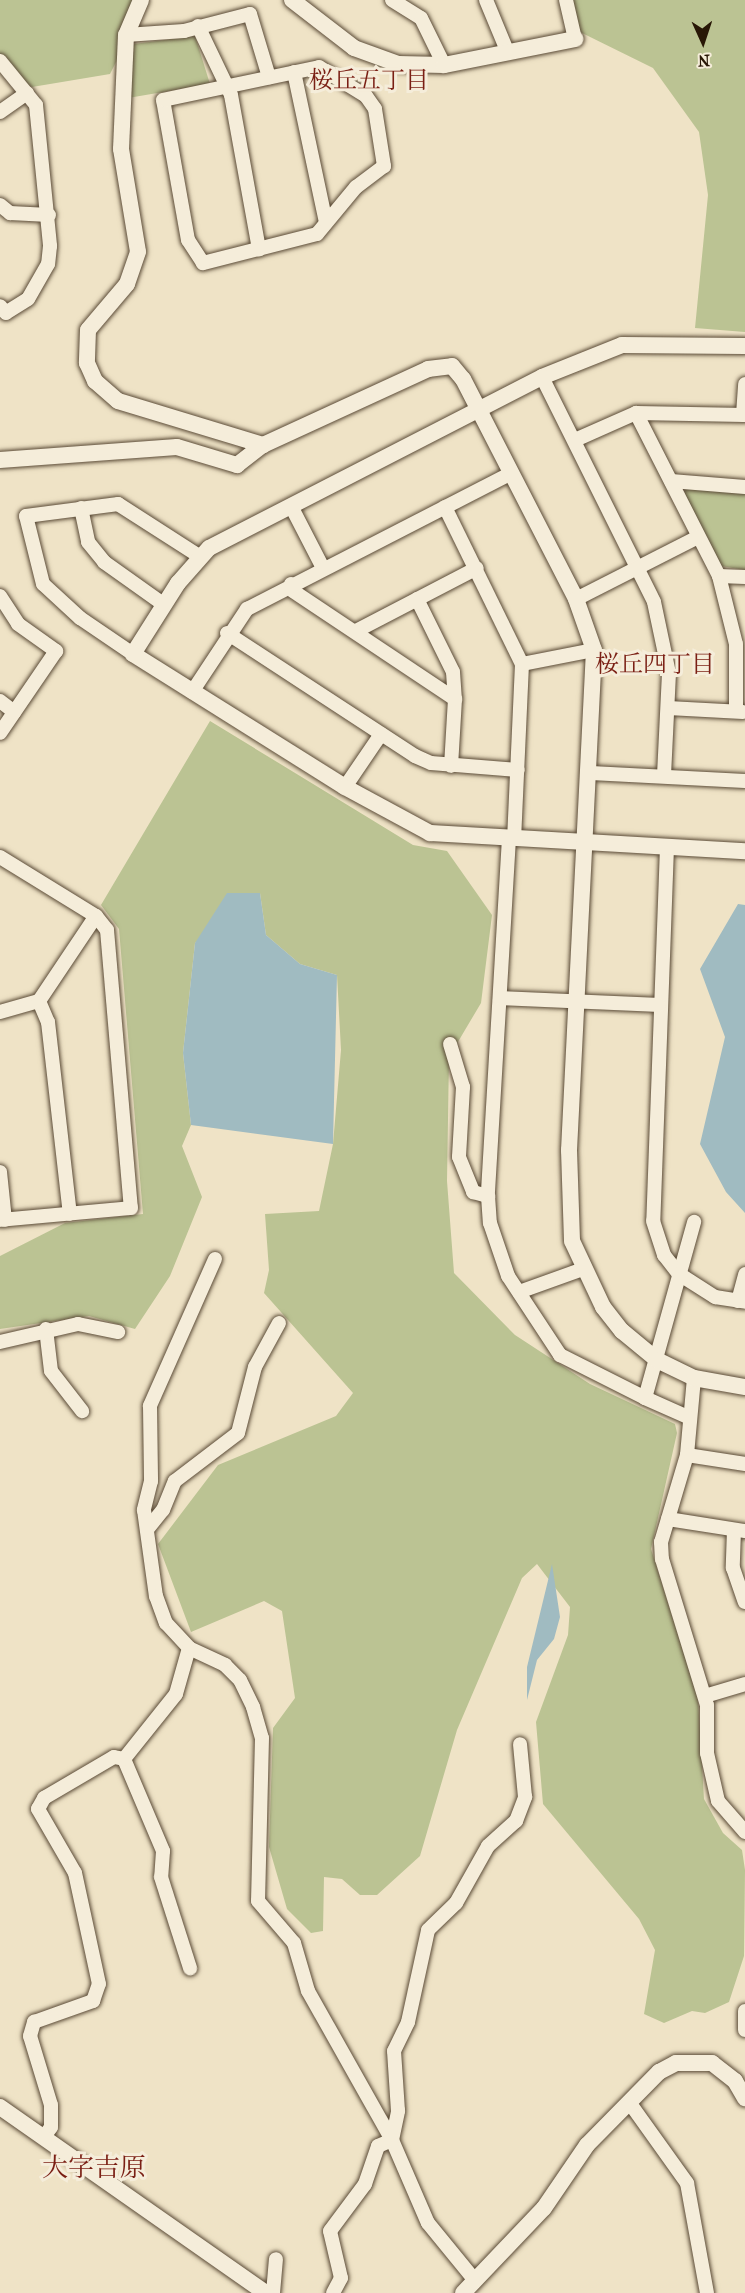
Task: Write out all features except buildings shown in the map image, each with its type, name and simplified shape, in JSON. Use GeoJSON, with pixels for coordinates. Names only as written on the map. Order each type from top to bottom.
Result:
{"type":"FeatureCollection","features":[{"type":"Feature","properties":{"kind":"street"},"geometry":{"type":"LineString","coordinates":[[141,0],[126,34],[121,149],[138,252],[127,284],[88,330],[87,363],[95,381],[118,401],[263,445]]}},
{"type":"Feature","properties":{"kind":"street"},"geometry":{"type":"LineString","coordinates":[[292,0],[379,61],[444,65],[575,39],[566,0]]}},
{"type":"Feature","properties":{"kind":"street"},"geometry":{"type":"LineString","coordinates":[[392,0],[421,18],[444,65]]}},
{"type":"Feature","properties":{"kind":"street"},"geometry":{"type":"LineString","coordinates":[[486,0],[508,53]]}},
{"type":"Feature","properties":{"kind":"street"},"geometry":{"type":"LineString","coordinates":[[126,34],[198,26],[250,14],[269,77]]}},
{"type":"Feature","properties":{"kind":"street"},"geometry":{"type":"LineString","coordinates":[[198,26],[226,86],[259,249]]}},
{"type":"Feature","properties":{"kind":"street"},"geometry":{"type":"LineString","coordinates":[[0,61],[27,93],[40,120],[48,215],[48,264],[39,285],[16,310],[6,313],[0,306]]}},
{"type":"Feature","properties":{"kind":"street"},"geometry":{"type":"LineString","coordinates":[[319,67],[366,96],[375,109],[384,166],[356,187],[317,234],[203,263],[188,240],[163,100],[269,77],[319,67]]}},
{"type":"Feature","properties":{"kind":"street"},"geometry":{"type":"LineString","coordinates":[[294,72],[326,222]]}},
{"type":"Feature","properties":{"kind":"street"},"geometry":{"type":"LineString","coordinates":[[0,112],[27,93]]}},
{"type":"Feature","properties":{"kind":"street"},"geometry":{"type":"LineString","coordinates":[[0,205],[10,213],[48,215]]}},
{"type":"Feature","properties":{"kind":"street"},"geometry":{"type":"LineString","coordinates":[[133,654],[163,604],[199,556],[542,377],[622,345],[745,346]]}},
{"type":"Feature","properties":{"kind":"street"},"geometry":{"type":"LineString","coordinates":[[1,457],[177,447],[237,465],[263,445],[428,369],[452,366],[576,599],[594,650],[591,773],[577,1002],[569,1209],[583,1269],[616,1323],[657,1360],[694,1378],[745,1387]]}},
{"type":"Feature","properties":{"kind":"street"},"geometry":{"type":"LineString","coordinates":[[542,377],[639,567],[664,635],[668,708],[664,776]]}},
{"type":"Feature","properties":{"kind":"street"},"geometry":{"type":"LineString","coordinates":[[575,440],[636,413],[744,415],[745,384]]}},
{"type":"Feature","properties":{"kind":"street"},"geometry":{"type":"LineString","coordinates":[[636,413],[719,576],[741,644],[741,712],[668,708]]}},
{"type":"Feature","properties":{"kind":"street"},"geometry":{"type":"LineString","coordinates":[[192,692],[227,633],[247,609],[322,568],[510,474]]}},
{"type":"Feature","properties":{"kind":"street"},"geometry":{"type":"LineString","coordinates":[[671,481],[745,487]]}},
{"type":"Feature","properties":{"kind":"street"},"geometry":{"type":"LineString","coordinates":[[199,556],[118,504],[26,516],[36,570],[58,600],[133,654],[192,692],[345,787],[430,833],[745,851]]}},
{"type":"Feature","properties":{"kind":"street"},"geometry":{"type":"LineString","coordinates":[[291,506],[322,568]]}},
{"type":"Feature","properties":{"kind":"street"},"geometry":{"type":"LineString","coordinates":[[445,507],[477,568],[522,664],[518,770],[500,998],[488,1196],[490,1223],[519,1292],[560,1355],[690,1418]]}},
{"type":"Feature","properties":{"kind":"street"},"geometry":{"type":"LineString","coordinates":[[81,508],[88,542],[104,562],[163,604]]}},
{"type":"Feature","properties":{"kind":"street"},"geometry":{"type":"LineString","coordinates":[[576,599],[698,537]]}},
{"type":"Feature","properties":{"kind":"street"},"geometry":{"type":"LineString","coordinates":[[356,631],[477,568]]}},
{"type":"Feature","properties":{"kind":"street"},"geometry":{"type":"LineString","coordinates":[[719,576],[745,577]]}},
{"type":"Feature","properties":{"kind":"street"},"geometry":{"type":"LineString","coordinates":[[291,584],[293,591],[455,699]]}},
{"type":"Feature","properties":{"kind":"street"},"geometry":{"type":"LineString","coordinates":[[0,596],[18,624],[56,651],[0,733]]}},
{"type":"Feature","properties":{"kind":"street"},"geometry":{"type":"LineString","coordinates":[[417,599],[453,672],[455,699],[452,766]]}},
{"type":"Feature","properties":{"kind":"street"},"geometry":{"type":"LineString","coordinates":[[227,633],[381,734],[431,763],[518,770]]}},
{"type":"Feature","properties":{"kind":"street"},"geometry":{"type":"LineString","coordinates":[[522,664],[594,650]]}},
{"type":"Feature","properties":{"kind":"street"},"geometry":{"type":"LineString","coordinates":[[0,701],[14,712]]}},
{"type":"Feature","properties":{"kind":"street"},"geometry":{"type":"LineString","coordinates":[[345,787],[381,734]]}},
{"type":"Feature","properties":{"kind":"street"},"geometry":{"type":"LineString","coordinates":[[591,773],[745,781]]}},
{"type":"Feature","properties":{"kind":"street"},"geometry":{"type":"LineString","coordinates":[[667,847],[659,1005],[653,1221],[664,1255],[680,1274],[715,1297],[742,1301],[745,1274]]}},
{"type":"Feature","properties":{"kind":"street"},"geometry":{"type":"LineString","coordinates":[[0,857],[96,916],[107,930],[131,1208],[3,1220],[0,1172]]}},
{"type":"Feature","properties":{"kind":"street"},"geometry":{"type":"LineString","coordinates":[[0,1012],[39,1001],[96,916]]}},
{"type":"Feature","properties":{"kind":"street"},"geometry":{"type":"LineString","coordinates":[[500,998],[659,1005]]}},
{"type":"Feature","properties":{"kind":"street"},"geometry":{"type":"LineString","coordinates":[[39,1001],[48,1022],[70,1214]]}},
{"type":"Feature","properties":{"kind":"street"},"geometry":{"type":"LineString","coordinates":[[450,1044],[463,1087],[461,1163],[473,1192],[488,1196]]}},
{"type":"Feature","properties":{"kind":"street"},"geometry":{"type":"LineString","coordinates":[[645,1398],[694,1222]]}},
{"type":"Feature","properties":{"kind":"street"},"geometry":{"type":"LineString","coordinates":[[215,1259],[150,1406],[151,1481],[144,1510],[156,1596],[166,1623],[189,1648],[225,1665],[240,1680],[253,1707],[262,1738],[258,1900],[294,1943],[308,1990],[392,2140],[428,2223],[473,2278]]}},
{"type":"Feature","properties":{"kind":"street"},"geometry":{"type":"LineString","coordinates":[[519,1292],[583,1269]]}},
{"type":"Feature","properties":{"kind":"street"},"geometry":{"type":"LineString","coordinates":[[148,1527],[163,1510],[175,1481],[238,1433],[255,1367],[279,1323]]}},
{"type":"Feature","properties":{"kind":"street"},"geometry":{"type":"LineString","coordinates":[[0,1342],[45,1329],[78,1324],[118,1332]]}},
{"type":"Feature","properties":{"kind":"street"},"geometry":{"type":"LineString","coordinates":[[45,1329],[51,1371],[82,1411]]}},
{"type":"Feature","properties":{"kind":"street"},"geometry":{"type":"LineString","coordinates":[[694,1378],[687,1455],[668,1520],[662,1559],[705,1696],[707,1753],[718,1802],[745,1832]]}},
{"type":"Feature","properties":{"kind":"street"},"geometry":{"type":"LineString","coordinates":[[687,1455],[745,1464]]}},
{"type":"Feature","properties":{"kind":"street"},"geometry":{"type":"LineString","coordinates":[[668,1520],[740,1530],[733,1568],[745,1602]]}},
{"type":"Feature","properties":{"kind":"street"},"geometry":{"type":"LineString","coordinates":[[44,2136],[51,2127],[51,2105],[30,2036],[34,2022],[93,2001],[99,1984],[75,1873],[38,1809],[44,1798],[104,1762],[124,1759],[176,1694],[189,1648]]}},
{"type":"Feature","properties":{"kind":"street"},"geometry":{"type":"LineString","coordinates":[[705,1696],[745,1684]]}},
{"type":"Feature","properties":{"kind":"street"},"geometry":{"type":"LineString","coordinates":[[392,2140],[398,2093],[394,2051],[408,2022],[428,1930],[456,1903],[488,1846],[516,1821],[525,1797],[520,1744]]}},
{"type":"Feature","properties":{"kind":"street"},"geometry":{"type":"LineString","coordinates":[[124,1759],[163,1851],[161,1877],[190,1968]]}},
{"type":"Feature","properties":{"kind":"street"},"geometry":{"type":"LineString","coordinates":[[745,2011],[745,2031]]}},
{"type":"Feature","properties":{"kind":"street"},"geometry":{"type":"LineString","coordinates":[[463,2293],[473,2278],[544,2208],[576,2158],[659,2072],[696,2061],[723,2069],[745,2098]]}},
{"type":"Feature","properties":{"kind":"street"},"geometry":{"type":"LineString","coordinates":[[629,2102],[687,2183],[707,2293]]}},
{"type":"Feature","properties":{"kind":"street"},"geometry":{"type":"LineString","coordinates":[[0,2107],[266,2293]]}},
{"type":"Feature","properties":{"kind":"street"},"geometry":{"type":"LineString","coordinates":[[333,2293],[341,2278],[330,2231],[365,2184],[378,2146],[392,2140]]}},
{"type":"Feature","properties":{"kind":"street"},"geometry":{"type":"LineString","coordinates":[[273,2293],[276,2259]]}},
{"type":"Feature","properties":{"kind":"green space"},"geometry":{"type":"Polygon","coordinates":[[[0,0],[147,0],[110,74],[32,87],[0,70],[0,0]]]}},
{"type":"Feature","properties":{"kind":"green space"},"geometry":{"type":"Polygon","coordinates":[[[572,0],[745,0],[745,332],[695,328],[708,195],[699,132],[653,68],[580,32],[572,0]]]}},
{"type":"Feature","properties":{"kind":"green space"},"geometry":{"type":"Polygon","coordinates":[[[195,36],[210,84],[128,98],[134,44],[195,36]]]}},
{"type":"Feature","properties":{"kind":"green space"},"geometry":{"type":"Polygon","coordinates":[[[686,488],[745,492],[745,570],[721,566],[684,496],[686,488]]]}},
{"type":"Feature","properties":{"kind":"green space"},"geometry":{"type":"Polygon","coordinates":[[[210,721],[413,845],[447,851],[492,915],[481,1003],[449,1057],[447,1181],[454,1273],[515,1335],[590,1384],[675,1424],[677,1433],[651,1549],[698,1699],[704,1799],[723,1833],[742,1850],[745,1870],[744,1956],[729,2002],[705,2013],[692,2011],[664,2023],[644,2014],[655,1950],[639,1919],[543,1804],[536,1722],[568,1635],[570,1607],[537,1564],[522,1578],[457,1730],[420,1856],[377,1895],[360,1895],[342,1879],[324,1877],[323,1931],[311,1933],[287,1909],[269,1847],[273,1728],[295,1698],[282,1611],[264,1601],[191,1632],[158,1544],[218,1465],[336,1416],[353,1393],[264,1293],[269,1270],[265,1214],[319,1211],[333,1144],[341,1050],[337,975],[300,964],[266,935],[260,893],[195,943],[183,1053],[191,1125],[182,1146],[202,1197],[170,1276],[135,1329],[89,1316],[0,1329],[0,1256],[65,1223],[143,1214],[119,929],[101,905],[210,721]]]}},
{"type":"Feature","properties":{"kind":"water"},"geometry":{"type":"Polygon","coordinates":[[[227,893],[260,893],[266,935],[300,964],[337,975],[333,1144],[191,1125],[183,1053],[195,943],[227,893]]]}},
{"type":"Feature","properties":{"kind":"water"},"geometry":{"type":"Polygon","coordinates":[[[738,904],[745,905],[745,1213],[726,1192],[700,1144],[725,1037],[700,969],[738,904]]]}},
{"type":"Feature","properties":{"kind":"water"},"geometry":{"type":"Polygon","coordinates":[[[552,1564],[560,1617],[554,1639],[537,1660],[527,1700],[527,1667],[552,1564]]]}},
{"type":"Feature","properties":{"kind":"district","name":"桜丘五丁目"},"geometry":{"type":"Point","coordinates":[369,81]}},
{"type":"Feature","properties":{"kind":"district","name":"桜丘四丁目"},"geometry":{"type":"Point","coordinates":[655,665]}},
{"type":"Feature","properties":{"kind":"district","name":"大字吉原"},"geometry":{"type":"Point","coordinates":[94,2168]}}]}
